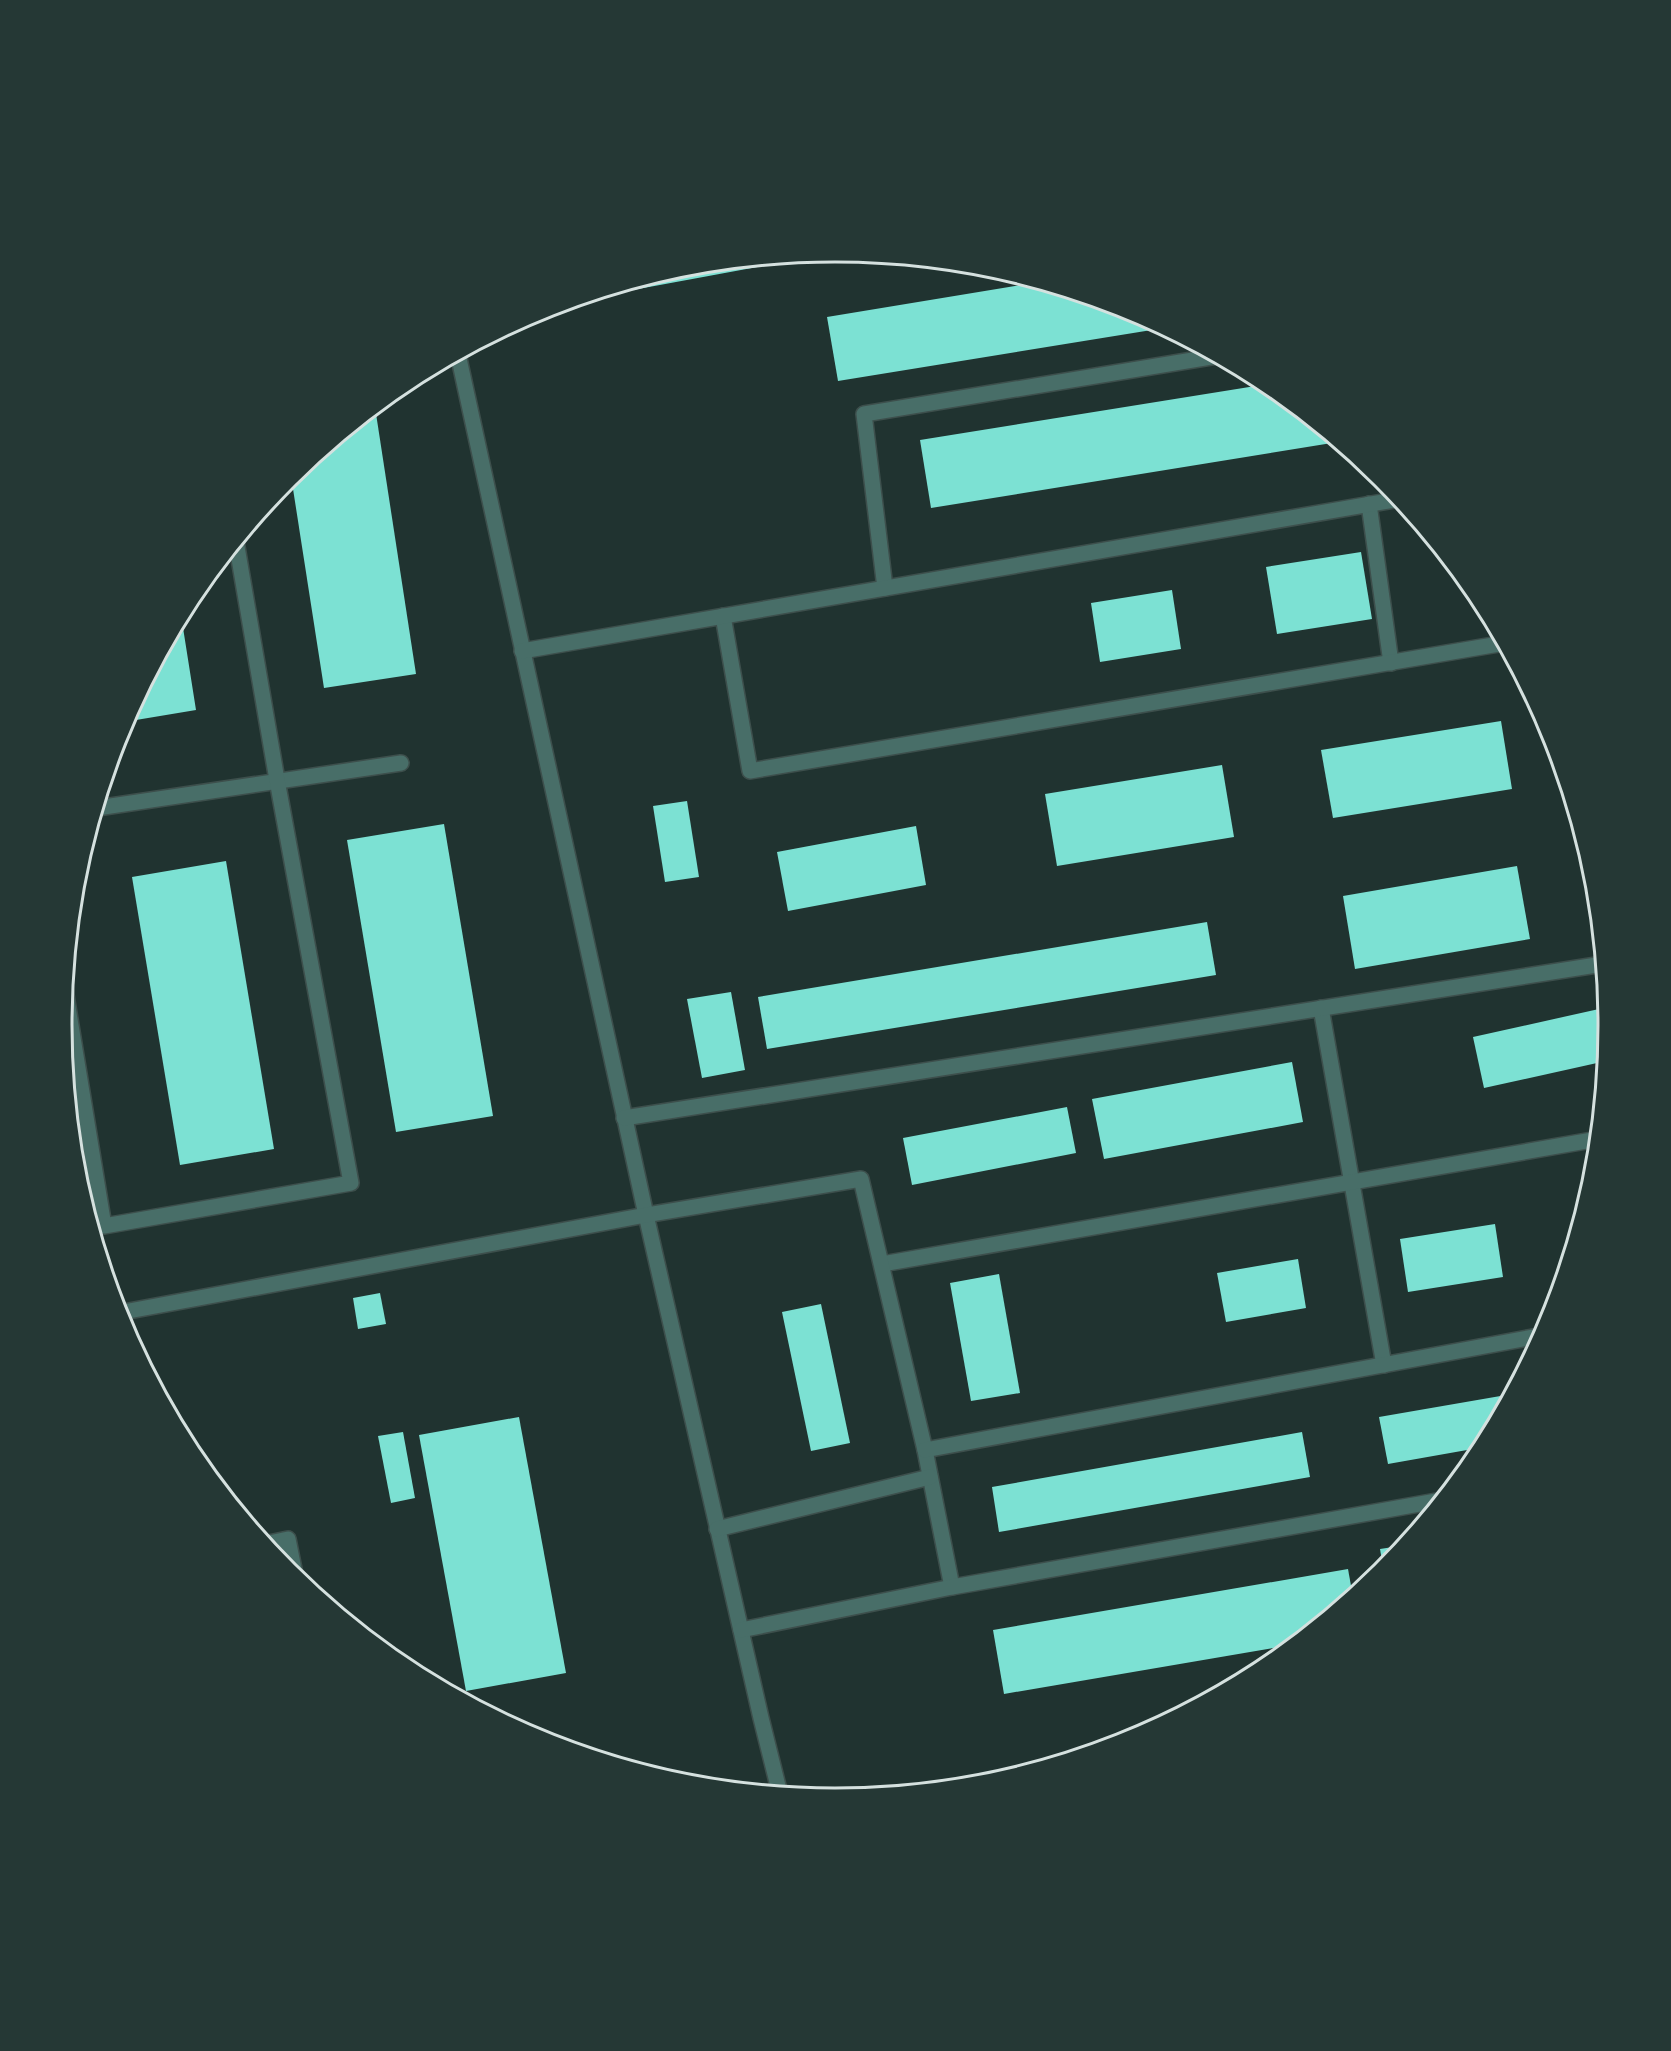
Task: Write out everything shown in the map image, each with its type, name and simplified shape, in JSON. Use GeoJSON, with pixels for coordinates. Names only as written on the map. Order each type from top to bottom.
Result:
{"type":"FeatureCollection","features":[{"type":"Feature","properties":{"kind":"lane"},"geometry":{"type":"LineString","coordinates":[[885,588],[864,414],[1205,358]]}},
{"type":"Feature","properties":{"kind":"lane"},"geometry":{"type":"LineString","coordinates":[[460,361],[624,1118],[760,1718],[778,1786]]}},
{"type":"Feature","properties":{"kind":"lane"},"geometry":{"type":"LineString","coordinates":[[522,651],[1389,501]]}},
{"type":"Feature","properties":{"kind":"lane"},"geometry":{"type":"LineString","coordinates":[[1369,504],[1391,663]]}},
{"type":"Feature","properties":{"kind":"lane"},"geometry":{"type":"LineString","coordinates":[[72,1034],[104,1226],[351,1183],[234,556]]}},
{"type":"Feature","properties":{"kind":"lane"},"geometry":{"type":"LineString","coordinates":[[723,616],[750,771],[1497,644]]}},
{"type":"Feature","properties":{"kind":"lane"},"geometry":{"type":"LineString","coordinates":[[105,807],[277,780],[401,764]]}},
{"type":"Feature","properties":{"kind":"lane"},"geometry":{"type":"LineString","coordinates":[[624,1118],[1596,965]]}},
{"type":"Feature","properties":{"kind":"lane"},"geometry":{"type":"LineString","coordinates":[[1321,1008],[1384,1365]]}},
{"type":"Feature","properties":{"kind":"lane"},"geometry":{"type":"LineString","coordinates":[[882,1264],[1589,1140]]}},
{"type":"Feature","properties":{"kind":"lane"},"geometry":{"type":"LineString","coordinates":[[128,1311],[646,1215],[861,1179],[925,1450],[952,1587]]}},
{"type":"Feature","properties":{"kind":"lane"},"geometry":{"type":"LineString","coordinates":[[925,1450],[1532,1337]]}},
{"type":"Feature","properties":{"kind":"lane"},"geometry":{"type":"LineString","coordinates":[[717,1528],[930,1477]]}},
{"type":"Feature","properties":{"kind":"lane"},"geometry":{"type":"LineString","coordinates":[[741,1630],[952,1587],[1432,1502]]}},
{"type":"Feature","properties":{"kind":"lane"},"geometry":{"type":"LineString","coordinates":[[274,1542],[288,1539],[292,1561]]}},
{"type":"Feature","properties":{"kind":"building"},"geometry":{"type":"Polygon","coordinates":[[[758,267],[630,290],[687,277],[758,267]]]}},
{"type":"Feature","properties":{"kind":"building"},"geometry":{"type":"Polygon","coordinates":[[[1020,285],[1081,303],[1150,330],[838,381],[827,317],[1020,285]]]}},
{"type":"Feature","properties":{"kind":"building"},"geometry":{"type":"Polygon","coordinates":[[[1253,386],[1329,443],[931,508],[920,440],[1253,386]]]}},
{"type":"Feature","properties":{"kind":"building"},"geometry":{"type":"Polygon","coordinates":[[[376,416],[416,674],[324,688],[293,489],[332,451],[376,416]]]}},
{"type":"Feature","properties":{"kind":"building"},"geometry":{"type":"Polygon","coordinates":[[[1361,552],[1372,619],[1277,634],[1266,567],[1361,552]]]}},
{"type":"Feature","properties":{"kind":"building"},"geometry":{"type":"Polygon","coordinates":[[[1172,590],[1181,649],[1100,662],[1091,603],[1172,590]]]}},
{"type":"Feature","properties":{"kind":"building"},"geometry":{"type":"Polygon","coordinates":[[[183,629],[196,710],[136,720],[183,629]]]}},
{"type":"Feature","properties":{"kind":"building"},"geometry":{"type":"Polygon","coordinates":[[[1501,721],[1512,789],[1333,818],[1321,750],[1501,721]]]}},
{"type":"Feature","properties":{"kind":"building"},"geometry":{"type":"Polygon","coordinates":[[[1222,765],[1234,837],[1057,866],[1045,794],[1222,765]]]}},
{"type":"Feature","properties":{"kind":"building"},"geometry":{"type":"Polygon","coordinates":[[[687,801],[699,877],[665,882],[653,806],[687,801]]]}},
{"type":"Feature","properties":{"kind":"building"},"geometry":{"type":"Polygon","coordinates":[[[444,824],[493,1116],[396,1132],[347,840],[444,824]]]}},
{"type":"Feature","properties":{"kind":"building"},"geometry":{"type":"Polygon","coordinates":[[[916,826],[926,885],[788,911],[777,852],[916,826]]]}},
{"type":"Feature","properties":{"kind":"building"},"geometry":{"type":"Polygon","coordinates":[[[226,861],[274,1149],[180,1165],[132,877],[226,861]]]}},
{"type":"Feature","properties":{"kind":"building"},"geometry":{"type":"Polygon","coordinates":[[[1517,866],[1530,939],[1355,969],[1343,896],[1517,866]]]}},
{"type":"Feature","properties":{"kind":"building"},"geometry":{"type":"Polygon","coordinates":[[[1207,922],[1216,975],[767,1049],[758,997],[1207,922]]]}},
{"type":"Feature","properties":{"kind":"building"},"geometry":{"type":"Polygon","coordinates":[[[731,992],[745,1070],[702,1078],[687,999],[731,992]]]}},
{"type":"Feature","properties":{"kind":"building"},"geometry":{"type":"Polygon","coordinates":[[[1598,1009],[1597,1063],[1484,1088],[1473,1037],[1598,1009]]]}},
{"type":"Feature","properties":{"kind":"building"},"geometry":{"type":"Polygon","coordinates":[[[1292,1062],[1303,1122],[1104,1159],[1092,1099],[1292,1062]]]}},
{"type":"Feature","properties":{"kind":"building"},"geometry":{"type":"Polygon","coordinates":[[[1067,1107],[1076,1153],[912,1185],[903,1138],[1067,1107]]]}},
{"type":"Feature","properties":{"kind":"building"},"geometry":{"type":"Polygon","coordinates":[[[1495,1224],[1503,1277],[1408,1292],[1400,1239],[1495,1224]]]}},
{"type":"Feature","properties":{"kind":"building"},"geometry":{"type":"Polygon","coordinates":[[[1298,1259],[1306,1308],[1226,1322],[1217,1273],[1298,1259]]]}},
{"type":"Feature","properties":{"kind":"building"},"geometry":{"type":"Polygon","coordinates":[[[999,1274],[1020,1393],[971,1401],[950,1283],[999,1274]]]}},
{"type":"Feature","properties":{"kind":"building"},"geometry":{"type":"Polygon","coordinates":[[[380,1293],[386,1324],[358,1329],[353,1298],[380,1293]]]}},
{"type":"Feature","properties":{"kind":"building"},"geometry":{"type":"Polygon","coordinates":[[[821,1304],[850,1443],[811,1451],[782,1312],[821,1304]]]}},
{"type":"Feature","properties":{"kind":"building"},"geometry":{"type":"Polygon","coordinates":[[[1503,1396],[1470,1449],[1388,1464],[1379,1417],[1503,1396]]]}},
{"type":"Feature","properties":{"kind":"building"},"geometry":{"type":"Polygon","coordinates":[[[519,1417],[566,1673],[466,1691],[419,1435],[519,1417]]]}},
{"type":"Feature","properties":{"kind":"building"},"geometry":{"type":"Polygon","coordinates":[[[403,1432],[415,1498],[391,1503],[378,1436],[403,1432]]]}},
{"type":"Feature","properties":{"kind":"building"},"geometry":{"type":"Polygon","coordinates":[[[1302,1432],[1310,1477],[999,1532],[992,1487],[1302,1432]]]}},
{"type":"Feature","properties":{"kind":"building"},"geometry":{"type":"Polygon","coordinates":[[[1392,1547],[1382,1558],[1380,1549],[1392,1547]]]}},
{"type":"Feature","properties":{"kind":"building"},"geometry":{"type":"Polygon","coordinates":[[[1348,1569],[1351,1588],[1277,1647],[1004,1694],[993,1630],[1348,1569]]]}}]}
